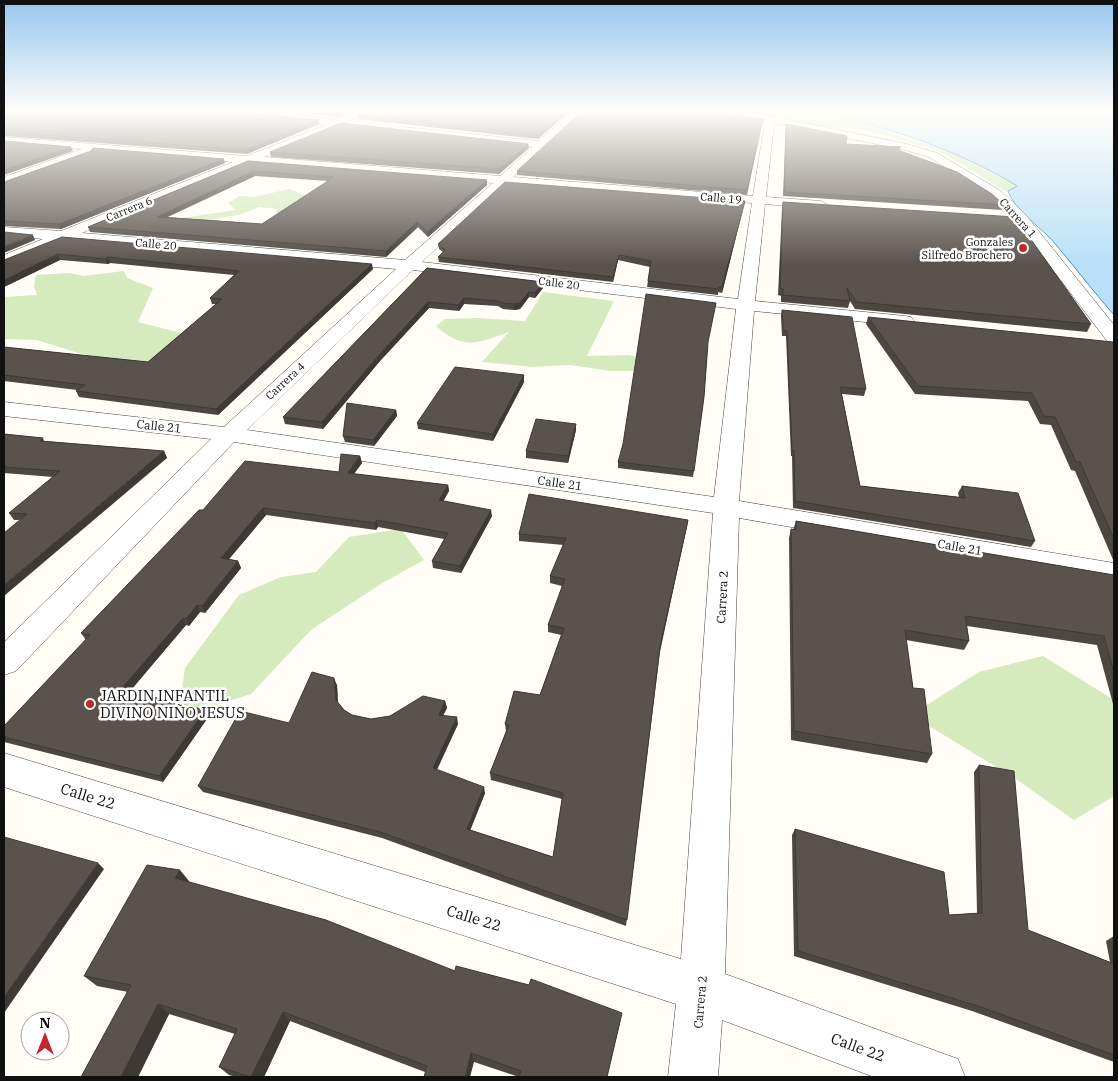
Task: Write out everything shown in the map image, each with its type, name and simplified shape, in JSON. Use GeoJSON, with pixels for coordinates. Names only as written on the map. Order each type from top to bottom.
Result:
{"type":"FeatureCollection","features":[{"type":"Feature","properties":{"kind":"street"},"geometry":{"type":"LineString","coordinates":[[4,181],[56,162]]}},
{"type":"Feature","properties":{"kind":"street","name":"Carrera 6"},"geometry":{"type":"LineString","coordinates":[[4,260],[243,162]]}},
{"type":"Feature","properties":{"kind":"street","name":"Calle 19"},"geometry":{"type":"LineString","coordinates":[[280,162],[836,206]]}},
{"type":"Feature","properties":{"kind":"street","name":"Carrera 4"},"geometry":{"type":"LineString","coordinates":[[4,662],[229,434],[409,265],[523,162]]}},
{"type":"Feature","properties":{"kind":"street","name":"Carrera 2"},"geometry":{"type":"LineString","coordinates":[[693,1077],[702,989],[726,507],[745,305],[764,162]]}},
{"type":"Feature","properties":{"kind":"street","name":"Carrera 1"},"geometry":{"type":"LineString","coordinates":[[945,162],[996,194],[1020,217],[1114,337]]}},
{"type":"Feature","properties":{"kind":"street"},"geometry":{"type":"LineString","coordinates":[[1000,216],[1020,217]]}},
{"type":"Feature","properties":{"kind":"street","name":"Calle 20"},"geometry":{"type":"LineString","coordinates":[[4,231],[409,265],[745,305],[920,323]]}},
{"type":"Feature","properties":{"kind":"street"},"geometry":{"type":"LineString","coordinates":[[1095,340],[1114,342]]}},
{"type":"Feature","properties":{"kind":"street","name":"Calle 21"},"geometry":{"type":"LineString","coordinates":[[4,409],[229,434],[726,507],[1114,573]]}},
{"type":"Feature","properties":{"kind":"street","name":"Calle 22"},"geometry":{"type":"LineString","coordinates":[[4,770],[702,989],[940,1077]]}},
{"type":"Feature","properties":{"kind":"green space"},"geometry":{"type":"Polygon","coordinates":[[[959,162],[973,162],[1018,187],[1007,192],[959,162]]]}},
{"type":"Feature","properties":{"kind":"green space"},"geometry":{"type":"Polygon","coordinates":[[[289,189],[309,197],[277,216],[277,209],[259,207],[238,215],[173,226],[162,221],[236,210],[228,203],[240,196],[254,197],[289,189]]]}},
{"type":"Feature","properties":{"kind":"green space"},"geometry":{"type":"Polygon","coordinates":[[[124,271],[127,278],[153,288],[138,322],[217,342],[184,360],[126,362],[78,353],[37,340],[4,339],[4,297],[37,295],[34,286],[36,275],[70,273],[83,276],[124,271]]]}},
{"type":"Feature","properties":{"kind":"green space"},"geometry":{"type":"Polygon","coordinates":[[[543,292],[614,301],[587,356],[629,355],[655,361],[651,371],[611,371],[570,365],[533,367],[482,362],[509,332],[479,342],[463,342],[446,334],[436,326],[445,319],[477,318],[525,321],[543,292]]]}},
{"type":"Feature","properties":{"kind":"green space"},"geometry":{"type":"Polygon","coordinates":[[[401,529],[424,560],[384,582],[312,629],[251,694],[178,717],[185,668],[239,595],[281,577],[316,572],[349,537],[401,529]]]}},
{"type":"Feature","properties":{"kind":"green space"},"geometry":{"type":"Polygon","coordinates":[[[1043,656],[1114,700],[1114,796],[1074,820],[1016,779],[911,715],[979,672],[1043,656]]]}},
{"type":"Feature","properties":{"kind":"water"},"geometry":{"type":"Polygon","coordinates":[[[974,162],[1114,162],[1114,315],[1052,240],[1016,205],[1008,191],[1017,186],[974,162]]]}},
{"type":"Feature","properties":{"kind":"building"},"geometry":{"type":"Polygon","coordinates":[[[4,162],[26,162],[4,170],[4,162]]]}},
{"type":"Feature","properties":{"kind":"building"},"geometry":{"type":"Polygon","coordinates":[[[59,162],[215,162],[59,224],[4,221],[4,182],[59,162]]]}},
{"type":"Feature","properties":{"kind":"building"},"geometry":{"type":"Polygon","coordinates":[[[244,162],[266,162],[487,180],[427,232],[417,222],[386,251],[88,227],[244,162]],[[254,171],[157,217],[262,224],[334,177],[254,171]]]}},
{"type":"Feature","properties":{"kind":"building"},"geometry":{"type":"Polygon","coordinates":[[[411,162],[507,162],[499,169],[411,162]]]}},
{"type":"Feature","properties":{"kind":"building"},"geometry":{"type":"Polygon","coordinates":[[[526,162],[753,162],[747,190],[517,171],[526,162]]]}},
{"type":"Feature","properties":{"kind":"building"},"geometry":{"type":"Polygon","coordinates":[[[785,162],[931,162],[957,172],[992,194],[1004,205],[784,192],[785,162]]]}},
{"type":"Feature","properties":{"kind":"building"},"geometry":{"type":"Polygon","coordinates":[[[505,182],[745,201],[722,287],[718,289],[648,281],[651,261],[619,255],[613,277],[438,257],[445,250],[438,244],[505,182]]]}},
{"type":"Feature","properties":{"kind":"building"},"geometry":{"type":"Polygon","coordinates":[[[783,202],[1015,217],[1091,324],[857,302],[847,288],[850,301],[783,295],[783,289],[780,288],[783,202]]]}},
{"type":"Feature","properties":{"kind":"building"},"geometry":{"type":"Polygon","coordinates":[[[4,232],[33,235],[4,247],[4,232]]]}},
{"type":"Feature","properties":{"kind":"building"},"geometry":{"type":"Polygon","coordinates":[[[62,237],[372,264],[216,409],[76,391],[85,385],[4,375],[4,347],[148,362],[222,299],[210,298],[239,271],[108,257],[105,259],[58,254],[4,280],[4,260],[62,237]]]}},
{"type":"Feature","properties":{"kind":"building"},"geometry":{"type":"Polygon","coordinates":[[[427,268],[543,282],[535,293],[529,292],[520,303],[514,304],[464,298],[458,305],[428,302],[379,355],[322,422],[283,417],[427,268]]]}},
{"type":"Feature","properties":{"kind":"building"},"geometry":{"type":"Polygon","coordinates":[[[646,294],[716,303],[708,342],[704,397],[694,471],[618,462],[623,444],[646,294]]]}},
{"type":"Feature","properties":{"kind":"building"},"geometry":{"type":"Polygon","coordinates":[[[782,310],[852,317],[866,389],[840,387],[860,486],[965,498],[962,486],[1018,493],[1035,541],[795,501],[787,331],[783,330],[782,310]]]}},
{"type":"Feature","properties":{"kind":"building"},"geometry":{"type":"Polygon","coordinates":[[[868,317],[1113,342],[1114,539],[1080,462],[1076,462],[1055,417],[1044,416],[1032,393],[918,386],[868,317]]]}},
{"type":"Feature","properties":{"kind":"building"},"geometry":{"type":"Polygon","coordinates":[[[455,367],[524,375],[493,434],[417,423],[455,367]]]}},
{"type":"Feature","properties":{"kind":"building"},"geometry":{"type":"Polygon","coordinates":[[[347,403],[396,410],[373,440],[343,436],[347,403]]]}},
{"type":"Feature","properties":{"kind":"building"},"geometry":{"type":"Polygon","coordinates":[[[536,419],[576,424],[568,456],[526,451],[536,419]]]}},
{"type":"Feature","properties":{"kind":"building"},"geometry":{"type":"Polygon","coordinates":[[[4,434],[43,438],[40,441],[164,451],[4,585],[4,533],[27,514],[9,513],[60,471],[4,467],[4,434]]]}},
{"type":"Feature","properties":{"kind":"building"},"geometry":{"type":"Polygon","coordinates":[[[341,454],[360,456],[348,473],[448,485],[439,500],[491,510],[460,566],[432,561],[448,533],[377,520],[375,523],[263,508],[221,558],[238,561],[202,606],[197,605],[186,619],[183,618],[121,689],[205,710],[159,776],[4,737],[4,726],[90,635],[81,633],[199,510],[203,510],[245,461],[339,472],[341,454]]]}},
{"type":"Feature","properties":{"kind":"building"},"geometry":{"type":"Polygon","coordinates":[[[529,494],[688,520],[660,646],[627,920],[380,832],[198,786],[240,711],[289,723],[312,672],[334,678],[336,700],[344,710],[352,715],[371,719],[390,716],[423,696],[445,701],[439,715],[457,717],[433,768],[484,787],[467,829],[553,857],[563,793],[490,773],[509,725],[505,724],[514,691],[540,695],[564,628],[548,625],[565,579],[550,576],[566,538],[519,534],[529,494]]]}},
{"type":"Feature","properties":{"kind":"building"},"geometry":{"type":"Polygon","coordinates":[[[796,521],[1114,575],[1114,673],[1104,636],[965,616],[969,641],[905,630],[913,688],[924,689],[932,754],[794,731],[791,529],[796,530],[796,521]]]}},
{"type":"Feature","properties":{"kind":"building"},"geometry":{"type":"Polygon","coordinates":[[[979,765],[1014,771],[1028,930],[1114,964],[1114,1055],[978,1006],[798,951],[795,829],[944,872],[949,915],[982,913],[979,765]]]}},
{"type":"Feature","properties":{"kind":"building"},"geometry":{"type":"Polygon","coordinates":[[[4,837],[98,863],[4,997],[4,837]]]}},
{"type":"Feature","properties":{"kind":"building"},"geometry":{"type":"Polygon","coordinates":[[[147,865],[180,870],[175,878],[326,920],[455,971],[456,966],[529,985],[531,979],[622,1013],[607,1077],[519,1077],[521,1071],[471,1053],[465,1077],[424,1077],[427,1066],[283,1012],[251,1077],[219,1067],[237,1029],[158,1004],[121,1077],[81,1077],[131,985],[84,976],[147,865]]]}},
{"type":"Feature","properties":{"kind":"place","name":"Gonzales Silfredo Brochero"},"geometry":{"type":"Point","coordinates":[1023,248]}},
{"type":"Feature","properties":{"kind":"place","name":"JARDIN INFANTIL DIVINO NIÑO JESUS"},"geometry":{"type":"Point","coordinates":[90,704]}}]}
